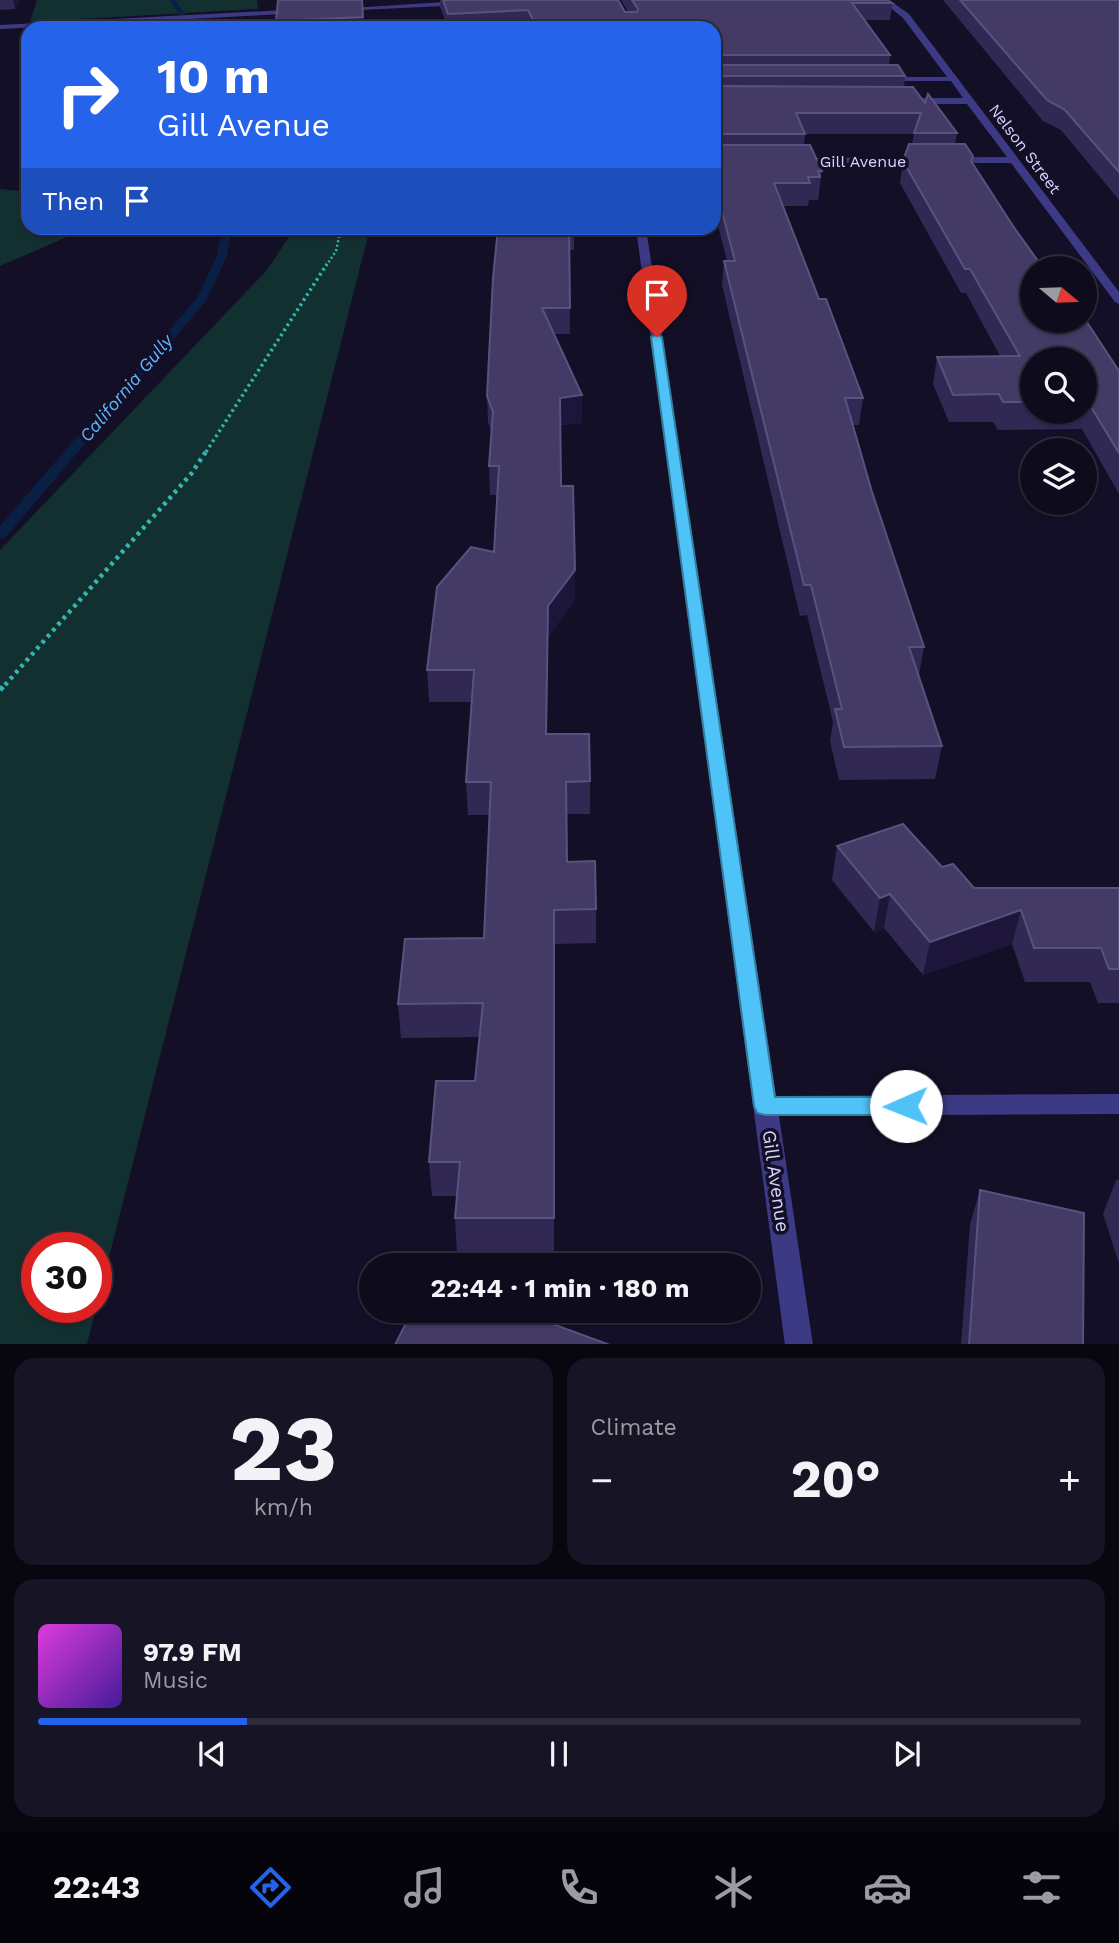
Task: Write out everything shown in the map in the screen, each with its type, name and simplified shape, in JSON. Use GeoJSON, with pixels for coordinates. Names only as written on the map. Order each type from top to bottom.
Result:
{"type":"FeatureCollection","features":[{"type":"Feature","properties":{"kind":"street","name":"Nelson Street"},"geometry":{"type":"LineString","coordinates":[[885,0],[906,16],[1119,300]]}},
{"type":"Feature","properties":{"kind":"street","name":"Nelson Street"},"geometry":{"type":"LineString","coordinates":[[903,0],[906,16]]}},
{"type":"Feature","properties":{"kind":"street"},"geometry":{"type":"LineString","coordinates":[[336,9],[376,4],[469,2]]}},
{"type":"Feature","properties":{"kind":"street"},"geometry":{"type":"LineString","coordinates":[[103,21],[308,10]]}},
{"type":"Feature","properties":{"kind":"street"},"geometry":{"type":"LineString","coordinates":[[0,27],[21,26]]}},
{"type":"Feature","properties":{"kind":"street"},"geometry":{"type":"LineString","coordinates":[[866,79],[953,79]]}},
{"type":"Feature","properties":{"kind":"street"},"geometry":{"type":"LineString","coordinates":[[894,101],[969,101]]}},
{"type":"Feature","properties":{"kind":"street","name":"Gill Avenue"},"geometry":{"type":"LineString","coordinates":[[780,161],[1013,160]]}},
{"type":"Feature","properties":{"kind":"street","name":"Gill Avenue"},"geometry":{"type":"LineString","coordinates":[[642,235],[799,1344]]}},
{"type":"Feature","properties":{"kind":"street"},"geometry":{"type":"LineString","coordinates":[[765,1106],[1119,1104]]}},
{"type":"Feature","properties":{"kind":"path"},"geometry":{"type":"LineString","coordinates":[[0,690],[191,474],[336,251],[339,235]]}},
{"type":"Feature","properties":{"kind":"green space"},"geometry":{"type":"Polygon","coordinates":[[[37,0],[257,0],[258,9],[48,21],[30,21],[37,0]]]}},
{"type":"Feature","properties":{"kind":"green space"},"geometry":{"type":"Polygon","coordinates":[[[0,189],[21,191],[21,235],[72,235],[0,266],[0,189]]]}},
{"type":"Feature","properties":{"kind":"green space"},"geometry":{"type":"Polygon","coordinates":[[[290,235],[368,235],[112,1245],[112,1232],[21,1232],[21,1323],[92,1323],[87,1344],[0,1344],[0,550],[267,270],[290,235]]]}},
{"type":"Feature","properties":{"kind":"building"},"geometry":{"type":"Polygon","coordinates":[[[278,0],[362,0],[363,17],[276,21],[278,0]]]}},
{"type":"Feature","properties":{"kind":"building"},"geometry":{"type":"Polygon","coordinates":[[[443,0],[618,0],[625,12],[637,12],[632,0],[887,0],[892,3],[852,3],[890,55],[721,55],[721,21],[534,21],[528,10],[448,14],[443,0]]]}},
{"type":"Feature","properties":{"kind":"building"},"geometry":{"type":"Polygon","coordinates":[[[960,0],[1119,0],[1119,172],[1065,110],[1047,100],[960,0]]]}},
{"type":"Feature","properties":{"kind":"building"},"geometry":{"type":"Polygon","coordinates":[[[721,65],[898,65],[905,76],[721,76],[721,65]]]}},
{"type":"Feature","properties":{"kind":"building"},"geometry":{"type":"Polygon","coordinates":[[[721,86],[913,87],[925,103],[928,94],[957,133],[914,133],[921,113],[796,113],[805,134],[721,134],[721,86]]]}},
{"type":"Feature","properties":{"kind":"building"},"geometry":{"type":"Polygon","coordinates":[[[909,144],[965,144],[973,156],[971,161],[1034,256],[1020,256],[1020,333],[1094,333],[1119,371],[1119,453],[1097,417],[1097,347],[1020,347],[1020,356],[970,269],[965,269],[903,161],[909,144]]]}},
{"type":"Feature","properties":{"kind":"building"},"geometry":{"type":"Polygon","coordinates":[[[721,145],[810,145],[822,171],[818,171],[820,177],[808,177],[810,183],[774,183],[819,299],[826,299],[863,398],[845,398],[872,492],[924,647],[909,647],[942,746],[844,747],[835,709],[842,709],[811,585],[804,585],[724,261],[735,261],[721,208],[721,145]]]}},
{"type":"Feature","properties":{"kind":"building"},"geometry":{"type":"Polygon","coordinates":[[[497,235],[569,235],[570,308],[542,308],[582,395],[560,398],[561,486],[573,486],[575,570],[548,606],[546,734],[589,734],[590,781],[566,782],[567,862],[595,861],[596,909],[554,910],[554,1218],[455,1218],[460,1162],[429,1162],[436,1081],[475,1081],[483,1003],[398,1004],[405,939],[484,938],[491,782],[466,782],[474,670],[427,670],[437,587],[471,547],[494,552],[499,466],[489,466],[493,412],[487,396],[497,235]]]}},
{"type":"Feature","properties":{"kind":"building"},"geometry":{"type":"Polygon","coordinates":[[[1020,356],[1020,402],[1003,402],[999,394],[953,395],[937,357],[1020,356]]]}},
{"type":"Feature","properties":{"kind":"building"},"geometry":{"type":"Polygon","coordinates":[[[903,824],[942,867],[953,864],[974,888],[1119,888],[1119,969],[1109,969],[1101,948],[1034,948],[1021,910],[930,942],[890,894],[880,898],[837,846],[903,824]]]}},
{"type":"Feature","properties":{"kind":"building"},"geometry":{"type":"Polygon","coordinates":[[[980,1190],[1084,1213],[1083,1344],[969,1344],[980,1190]]]}},
{"type":"Feature","properties":{"kind":"building"},"geometry":{"type":"Polygon","coordinates":[[[406,1323],[550,1323],[607,1344],[396,1344],[406,1323]]]}},
{"type":"Feature","properties":{"kind":"waterway","name":"California Gully"},"geometry":{"type":"LineString","coordinates":[[172,0],[187,21]]}},
{"type":"Feature","properties":{"kind":"waterway","name":"California Gully"},"geometry":{"type":"LineString","coordinates":[[0,535],[202,299],[222,256],[226,235]]}},
{"type":"Feature","properties":{"kind":"route"},"geometry":{"type":"LineString","coordinates":[[657,337],[765,1106],[906,1106]]}}]}
